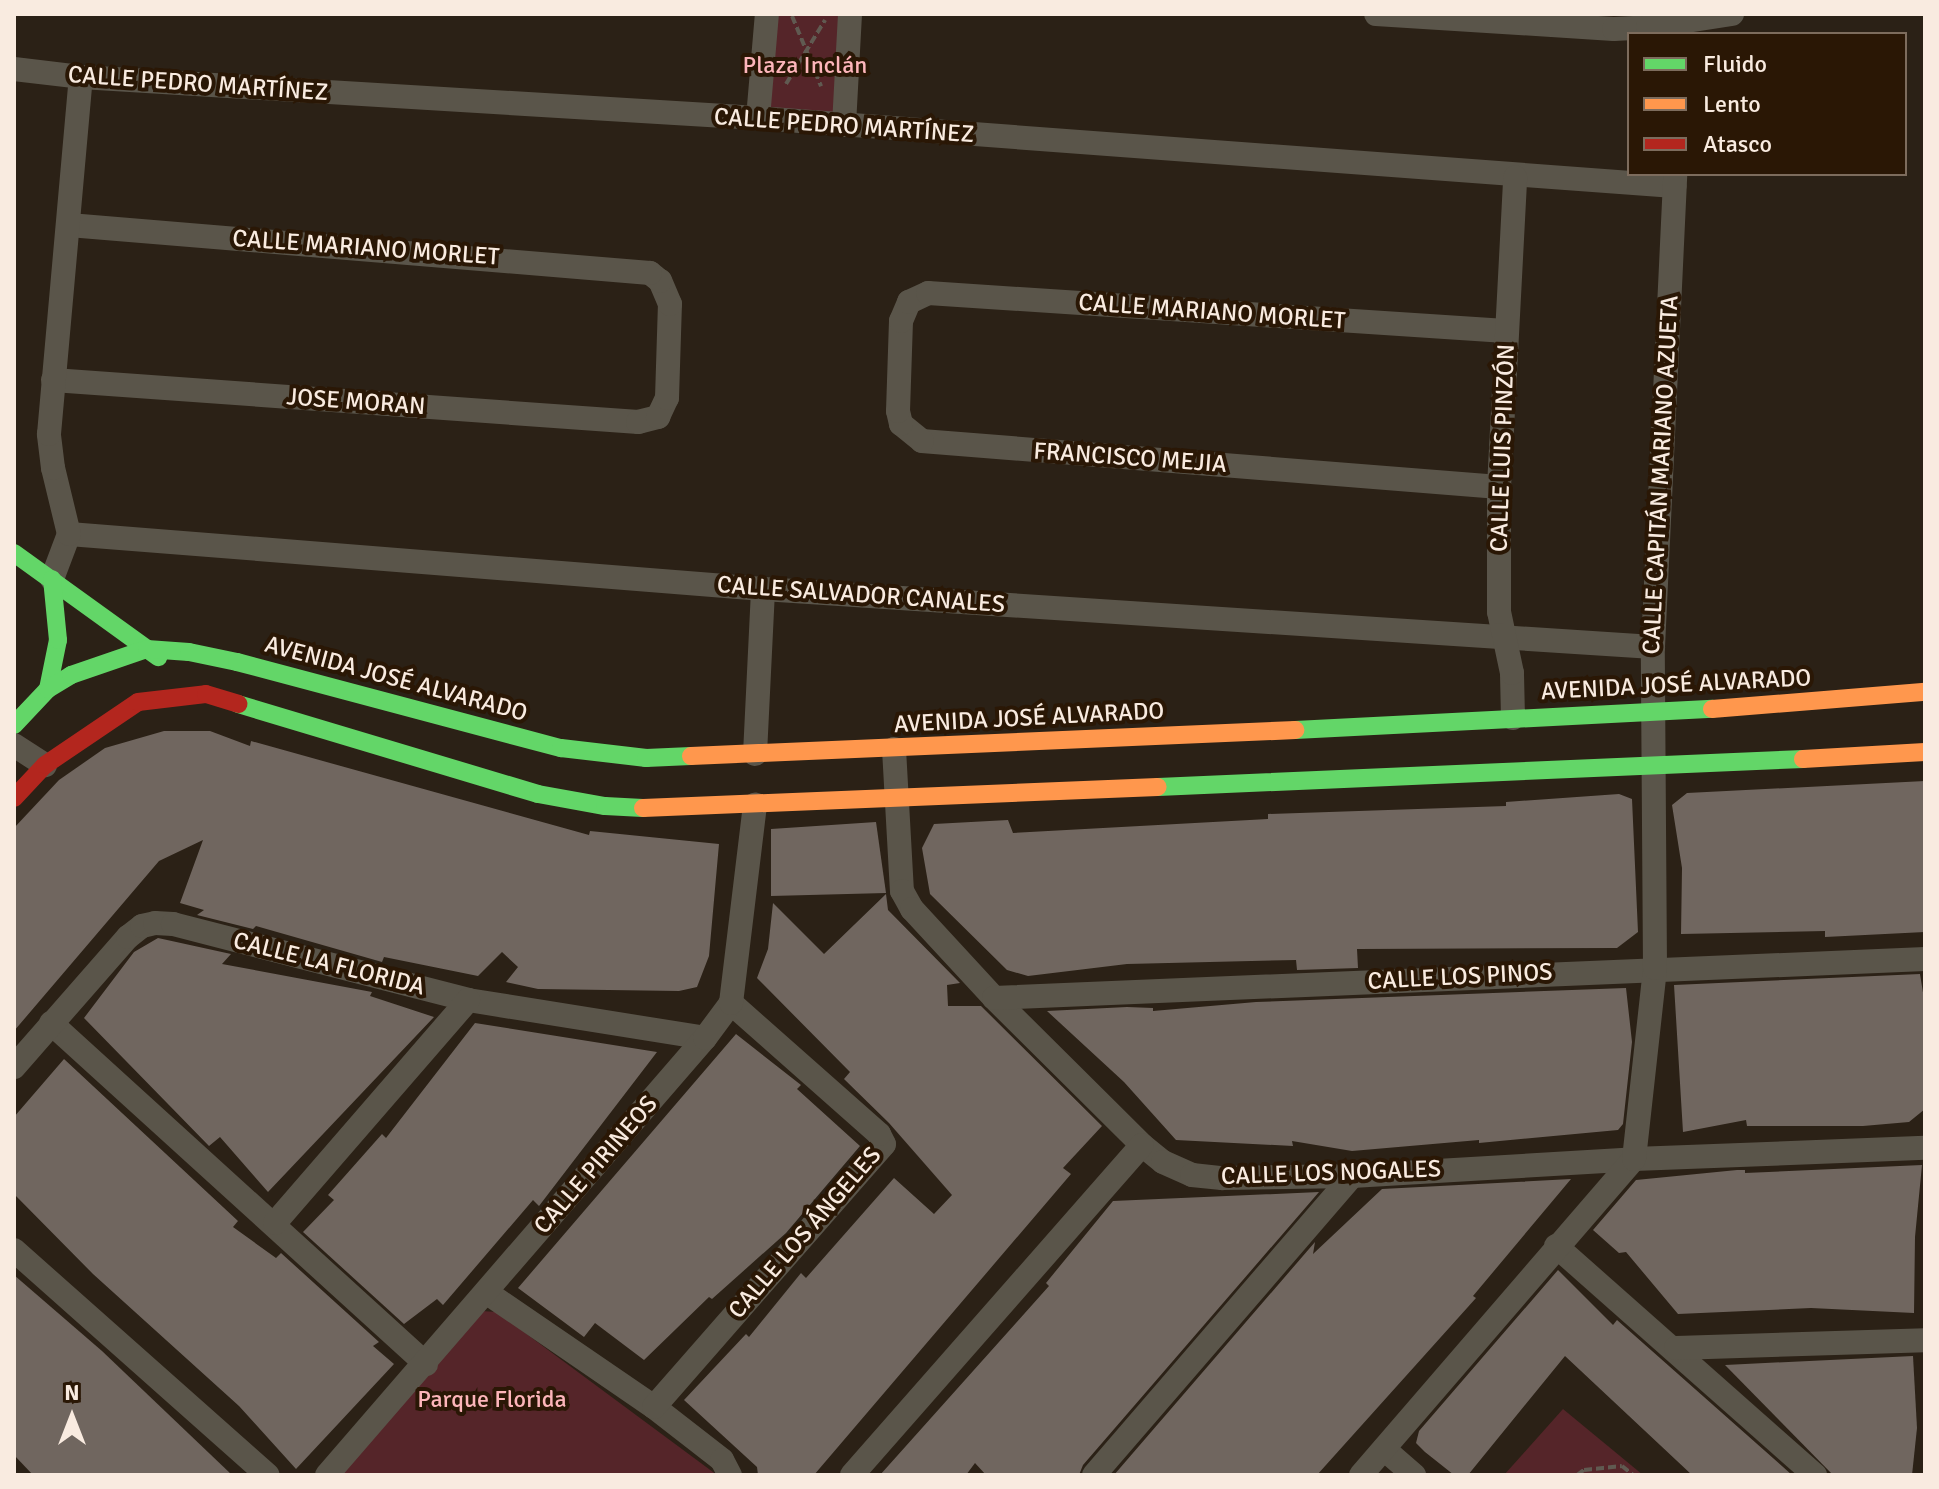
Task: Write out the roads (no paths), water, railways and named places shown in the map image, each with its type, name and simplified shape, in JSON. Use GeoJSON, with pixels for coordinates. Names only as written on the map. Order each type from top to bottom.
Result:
{"type":"FeatureCollection","features":[{"type":"Feature","properties":{"kind":"street"},"geometry":{"type":"LineString","coordinates":[[758,118],[767,14]]}},
{"type":"Feature","properties":{"kind":"street"},"geometry":{"type":"LineString","coordinates":[[844,125],[850,14]]}},
{"type":"Feature","properties":{"kind":"street"},"geometry":{"type":"LineString","coordinates":[[1376,14],[1519,19],[1614,29],[1686,23],[1732,14]]}},
{"type":"Feature","properties":{"kind":"street","name":"CALLE PEDRO MARTÍNEZ"},"geometry":{"type":"LineString","coordinates":[[14,69],[81,77],[758,118],[1515,177],[1675,180]]}},
{"type":"Feature","properties":{"kind":"street"},"geometry":{"type":"LineString","coordinates":[[48,689],[58,640],[52,579],[69,534],[50,445],[53,380],[81,77]]}},
{"type":"Feature","properties":{"kind":"street","name":"CALLE LUIS PINZÓN"},"geometry":{"type":"LineString","coordinates":[[1513,718],[1512,673],[1499,612],[1499,487],[1515,177]]}},
{"type":"Feature","properties":{"kind":"street","name":"CALLE CAPITÁN MARIANO AZUETA"},"geometry":{"type":"LineString","coordinates":[[1634,1159],[1655,968],[1653,647],[1675,180]]}},
{"type":"Feature","properties":{"kind":"street","name":"CALLE MARIANO MORLET"},"geometry":{"type":"LineString","coordinates":[[69,225],[650,273],[660,281],[670,304],[667,398],[658,417]]}},
{"type":"Feature","properties":{"kind":"street","name":"CALLE MARIANO MORLET"},"geometry":{"type":"LineString","coordinates":[[917,296],[928,293],[1506,331]]}},
{"type":"Feature","properties":{"kind":"street","name":"FRANCISCO MEJIA"},"geometry":{"type":"LineString","coordinates":[[917,296],[909,302],[901,321],[898,411],[901,424],[922,441],[1499,487]]}},
{"type":"Feature","properties":{"kind":"street","name":"JOSE MORAN"},"geometry":{"type":"LineString","coordinates":[[53,380],[638,422],[658,417]]}},
{"type":"Feature","properties":{"kind":"street","name":"CALLE SALVADOR CANALES"},"geometry":{"type":"LineString","coordinates":[[69,534],[763,589],[1653,647]]}},
{"type":"Feature","properties":{"kind":"street"},"geometry":{"type":"LineString","coordinates":[[14,553],[206,694],[538,794],[581,803],[677,808],[1925,752]]}},
{"type":"Feature","properties":{"kind":"street"},"geometry":{"type":"LineString","coordinates":[[755,754],[763,589]]}},
{"type":"Feature","properties":{"kind":"street"},"geometry":{"type":"LineString","coordinates":[[14,725],[48,689],[71,675],[110,659],[147,649]]}},
{"type":"Feature","properties":{"kind":"street","name":"AVENIDA JOSÉ ALVARADO"},"geometry":{"type":"LineString","coordinates":[[147,649],[189,652],[237,662],[561,748],[646,758],[1652,714],[1925,692]]}},
{"type":"Feature","properties":{"kind":"street"},"geometry":{"type":"LineString","coordinates":[[14,798],[45,765],[138,702],[206,694]]}},
{"type":"Feature","properties":{"kind":"street"},"geometry":{"type":"LineString","coordinates":[[14,745],[45,765]]}},
{"type":"Feature","properties":{"kind":"street","name":"CALLE LOS NOGALES"},"geometry":{"type":"LineString","coordinates":[[894,749],[902,891],[912,909],[994,998],[1142,1145],[1163,1162],[1192,1175],[1222,1178],[1352,1176],[1634,1159],[1925,1148]]}},
{"type":"Feature","properties":{"kind":"street","name":"CALLE PIRINEOS"},"geometry":{"type":"LineString","coordinates":[[327,1475],[426,1364],[705,1038],[731,1003],[755,804]]}},
{"type":"Feature","properties":{"kind":"street","name":"CALLE LA FLORIDA"},"geometry":{"type":"LineString","coordinates":[[14,1067],[128,937],[142,926],[155,923],[173,924],[468,1000],[705,1038]]}},
{"type":"Feature","properties":{"kind":"street","name":"CALLE LOS PINOS"},"geometry":{"type":"LineString","coordinates":[[994,998],[1925,959]]}},
{"type":"Feature","properties":{"kind":"street"},"geometry":{"type":"LineString","coordinates":[[275,1223],[468,1000]]}},
{"type":"Feature","properties":{"kind":"street","name":"CALLE LOS ÁNGELES"},"geometry":{"type":"LineString","coordinates":[[654,1407],[884,1144],[879,1134],[731,1003]]}},
{"type":"Feature","properties":{"kind":"street"},"geometry":{"type":"LineString","coordinates":[[51,1023],[275,1223],[426,1364]]}},
{"type":"Feature","properties":{"kind":"street"},"geometry":{"type":"LineString","coordinates":[[852,1475],[1142,1145]]}},
{"type":"Feature","properties":{"kind":"street"},"geometry":{"type":"LineString","coordinates":[[1361,1475],[1634,1159]]}},
{"type":"Feature","properties":{"kind":"street"},"geometry":{"type":"LineString","coordinates":[[1094,1475],[1352,1176]]}},
{"type":"Feature","properties":{"kind":"street"},"geometry":{"type":"LineString","coordinates":[[1556,1246],[1676,1348],[1815,1475]]}},
{"type":"Feature","properties":{"kind":"street"},"geometry":{"type":"LineString","coordinates":[[14,1250],[267,1475]]}},
{"type":"Feature","properties":{"kind":"street"},"geometry":{"type":"LineString","coordinates":[[486,1292],[654,1407],[722,1460],[730,1475]]}},
{"type":"Feature","properties":{"kind":"street"},"geometry":{"type":"LineString","coordinates":[[1676,1348],[1925,1340]]}},
{"type":"Feature","properties":{"kind":"street"},"geometry":{"type":"LineString","coordinates":[[1384,1449],[1414,1475]]}},
{"type":"Feature","properties":{"kind":"park label","name":"Plaza Inclán"},"geometry":{"type":"Point","coordinates":[805,66]}},
{"type":"Feature","properties":{"kind":"park label","name":"Parque Florida"},"geometry":{"type":"Point","coordinates":[492,1400]}}]}
